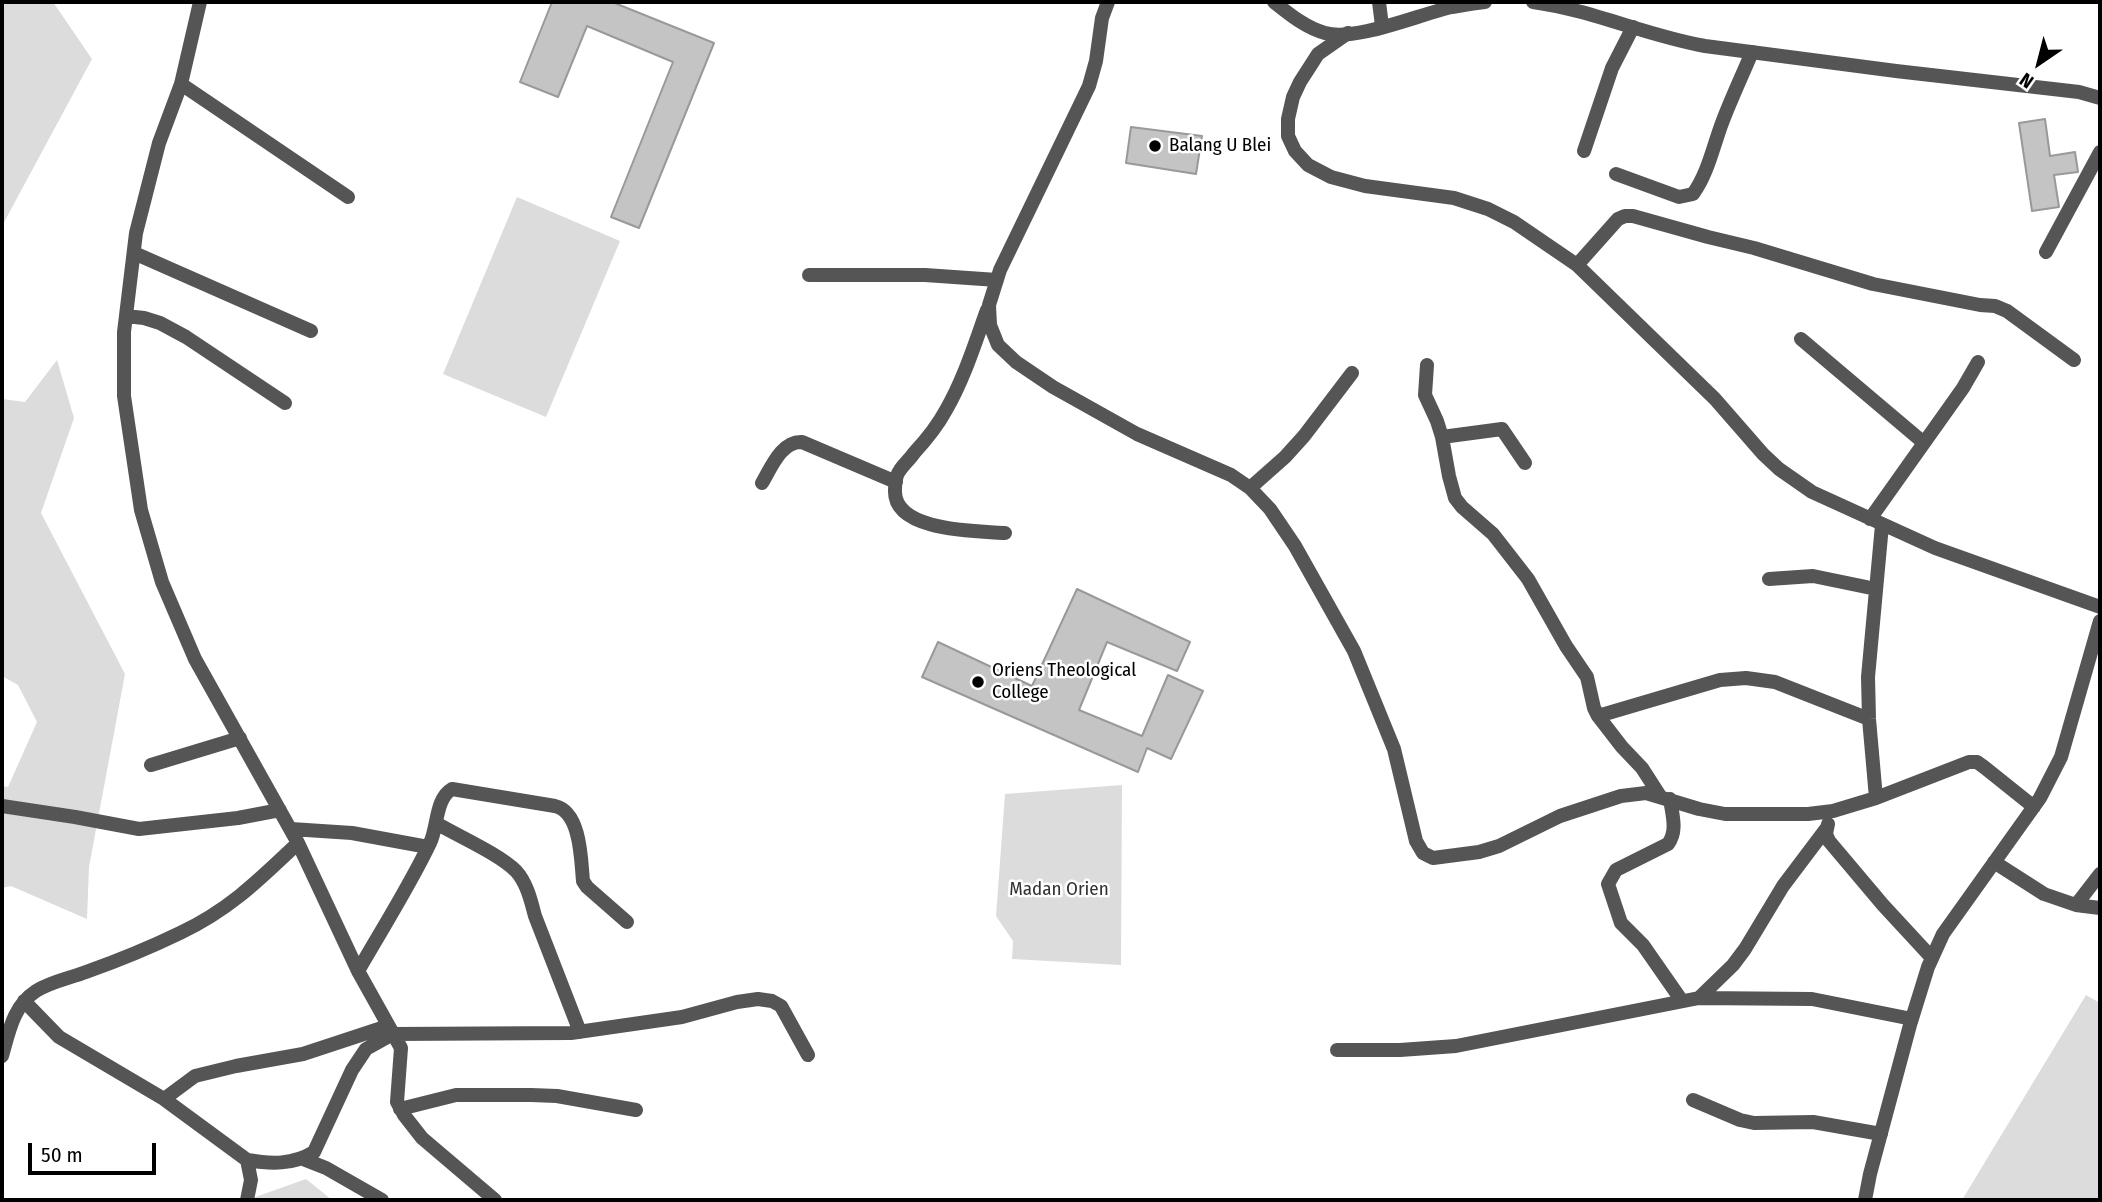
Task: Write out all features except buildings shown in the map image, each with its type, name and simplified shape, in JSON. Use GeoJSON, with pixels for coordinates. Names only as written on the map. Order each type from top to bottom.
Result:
{"type":"FeatureCollection","features":[{"type":"Feature","properties":{"kind":"street"},"geometry":{"type":"LineString","coordinates":[[200,2],[181,84],[159,143],[136,233],[124,332],[124,396],[141,510],[162,582],[195,659],[291,829],[358,971],[401,1048],[397,1102],[400,1109],[422,1139],[495,1200]]}},
{"type":"Feature","properties":{"kind":"street"},"geometry":{"type":"LineString","coordinates":[[1005,533],[950,529],[916,519],[901,509],[895,501],[895,482],[899,471],[946,410],[1016,233],[1089,86],[1096,61],[1102,18],[1108,2]]}},
{"type":"Feature","properties":{"kind":"street"},"geometry":{"type":"LineString","coordinates":[[1274,2],[1312,28],[1328,34],[1348,33],[1452,7],[1485,2]]}},
{"type":"Feature","properties":{"kind":"street"},"geometry":{"type":"LineString","coordinates":[[1379,2],[1382,26]]}},
{"type":"Feature","properties":{"kind":"street"},"geometry":{"type":"LineString","coordinates":[[1533,2],[1558,6],[1681,42],[2079,92],[2100,97]]}},
{"type":"Feature","properties":{"kind":"street"},"geometry":{"type":"LineString","coordinates":[[1584,151],[1612,68],[1633,27]]}},
{"type":"Feature","properties":{"kind":"street"},"geometry":{"type":"LineString","coordinates":[[1348,33],[1318,54],[1293,97],[1288,119],[1288,136],[1295,150],[1308,165],[1331,177],[1365,186],[1454,198],[1488,209],[1514,222],[1577,265],[1715,399],[1779,469],[1812,492],[1935,548],[2100,607]]}},
{"type":"Feature","properties":{"kind":"street"},"geometry":{"type":"LineString","coordinates":[[1616,174],[1679,197],[1693,194],[1699,186],[1752,52]]}},
{"type":"Feature","properties":{"kind":"street"},"geometry":{"type":"LineString","coordinates":[[181,84],[348,197]]}},
{"type":"Feature","properties":{"kind":"street"},"geometry":{"type":"LineString","coordinates":[[2046,252],[2100,152]]}},
{"type":"Feature","properties":{"kind":"street"},"geometry":{"type":"LineString","coordinates":[[1577,265],[1618,219],[1633,216],[1754,248],[1872,284],[1995,306],[2007,311],[2074,360]]}},
{"type":"Feature","properties":{"kind":"street"},"geometry":{"type":"LineString","coordinates":[[134,253],[311,331]]}},
{"type":"Feature","properties":{"kind":"street"},"geometry":{"type":"LineString","coordinates":[[809,275],[925,275],[997,280]]}},
{"type":"Feature","properties":{"kind":"street"},"geometry":{"type":"LineString","coordinates":[[989,305],[990,325],[998,345],[1016,362],[1118,424],[1231,475],[1251,488],[1270,509],[1295,546],[1354,651],[1394,749],[1416,841],[1423,853],[1433,858],[1479,852],[1499,846],[1560,816],[1621,796],[1646,793],[1699,810],[1725,814],[1808,814],[1833,811],[1876,798],[1969,762],[1977,762],[2034,807]]}},
{"type":"Feature","properties":{"kind":"street"},"geometry":{"type":"LineString","coordinates":[[126,316],[160,323],[186,337],[285,402]]}},
{"type":"Feature","properties":{"kind":"street"},"geometry":{"type":"LineString","coordinates":[[1801,339],[1924,443]]}},
{"type":"Feature","properties":{"kind":"street"},"geometry":{"type":"LineString","coordinates":[[1876,798],[1868,677],[1876,589],[1876,522],[1978,362]]}},
{"type":"Feature","properties":{"kind":"street"},"geometry":{"type":"LineString","coordinates":[[1427,365],[1425,396],[1443,437],[1448,476],[1455,498],[1493,534],[1528,579],[1587,677],[1598,716],[1665,798],[1674,831],[1673,838],[1668,845],[1616,870],[1608,884],[1621,923],[1643,944],[1682,1001]]}},
{"type":"Feature","properties":{"kind":"street"},"geometry":{"type":"LineString","coordinates":[[1251,488],[1304,436],[1352,373]]}},
{"type":"Feature","properties":{"kind":"street"},"geometry":{"type":"LineString","coordinates":[[1443,437],[1500,428],[1525,463]]}},
{"type":"Feature","properties":{"kind":"street"},"geometry":{"type":"LineString","coordinates":[[762,484],[782,451],[795,442],[802,442],[895,482]]}},
{"type":"Feature","properties":{"kind":"street"},"geometry":{"type":"LineString","coordinates":[[1769,579],[1813,576],[1876,589]]}},
{"type":"Feature","properties":{"kind":"street"},"geometry":{"type":"LineString","coordinates":[[1865,1200],[1912,1019],[1932,958],[1943,934],[2040,798],[2061,757],[2100,621]]}},
{"type":"Feature","properties":{"kind":"street"},"geometry":{"type":"LineString","coordinates":[[1598,716],[1720,680],[1746,678],[1775,682],[1869,719]]}},
{"type":"Feature","properties":{"kind":"street"},"geometry":{"type":"LineString","coordinates":[[151,765],[240,738]]}},
{"type":"Feature","properties":{"kind":"street"},"geometry":{"type":"LineString","coordinates":[[358,971],[428,847],[443,797],[452,789],[565,811],[576,829],[583,881],[627,922]]}},
{"type":"Feature","properties":{"kind":"street"},"geometry":{"type":"LineString","coordinates":[[2,806],[139,829],[238,818],[280,810]]}},
{"type":"Feature","properties":{"kind":"street"},"geometry":{"type":"LineString","coordinates":[[1699,998],[1739,957],[1783,886],[1826,829],[1833,811]]}},
{"type":"Feature","properties":{"kind":"street"},"geometry":{"type":"LineString","coordinates":[[436,823],[516,872],[531,900],[580,1032]]}},
{"type":"Feature","properties":{"kind":"street"},"geometry":{"type":"LineString","coordinates":[[291,829],[352,833],[428,847]]}},
{"type":"Feature","properties":{"kind":"street"},"geometry":{"type":"LineString","coordinates":[[1826,829],[1829,841],[1932,958]]}},
{"type":"Feature","properties":{"kind":"street"},"geometry":{"type":"LineString","coordinates":[[2,1056],[13,1018],[37,990],[90,971],[210,918],[246,891],[298,843]]}},
{"type":"Feature","properties":{"kind":"street"},"geometry":{"type":"LineString","coordinates":[[1994,862],[2044,894],[2077,905],[2100,908]]}},
{"type":"Feature","properties":{"kind":"street"},"geometry":{"type":"LineString","coordinates":[[2077,905],[2100,874]]}},
{"type":"Feature","properties":{"kind":"street"},"geometry":{"type":"LineString","coordinates":[[1337,1050],[1400,1050],[1456,1046],[1699,998],[1812,999],[1912,1019]]}},
{"type":"Feature","properties":{"kind":"street"},"geometry":{"type":"LineString","coordinates":[[164,1099],[195,1076],[303,1055],[390,1030],[580,1032],[682,1017],[758,999],[772,1001],[781,1006],[808,1055]]}},
{"type":"Feature","properties":{"kind":"street"},"geometry":{"type":"LineString","coordinates":[[24,1002],[58,1037],[164,1099],[247,1160],[280,1164],[303,1159],[314,1152],[352,1070],[366,1049],[390,1030]]}},
{"type":"Feature","properties":{"kind":"street"},"geometry":{"type":"LineString","coordinates":[[400,1109],[456,1095],[531,1095],[557,1096],[636,1110]]}},
{"type":"Feature","properties":{"kind":"street"},"geometry":{"type":"LineString","coordinates":[[1693,1100],[1740,1120],[1754,1123],[1813,1122],[1881,1134]]}},
{"type":"Feature","properties":{"kind":"street"},"geometry":{"type":"LineString","coordinates":[[303,1159],[326,1168],[382,1200]]}},
{"type":"Feature","properties":{"kind":"street"},"geometry":{"type":"LineString","coordinates":[[247,1160],[251,1180],[247,1200]]}},
{"type":"Feature","properties":{"kind":"green space"},"geometry":{"type":"Polygon","coordinates":[[[2,2],[53,2],[92,59],[2,226],[2,2]]]}},
{"type":"Feature","properties":{"kind":"green space"},"geometry":{"type":"Polygon","coordinates":[[[517,197],[620,241],[546,417],[443,374],[517,197]]]}},
{"type":"Feature","properties":{"kind":"green space"},"geometry":{"type":"Polygon","coordinates":[[[57,360],[74,418],[41,513],[125,674],[89,867],[87,919],[11,886],[2,888],[2,786],[8,787],[37,722],[18,685],[2,676],[2,399],[25,402],[57,360]]]}},
{"type":"Feature","properties":{"kind":"green space","name":"Madan Orien"},"geometry":{"type":"Polygon","coordinates":[[[1122,785],[1121,965],[1012,959],[1013,941],[996,916],[1005,794],[1122,785]]]}},
{"type":"Feature","properties":{"kind":"green space"},"geometry":{"type":"Polygon","coordinates":[[[2086,995],[2100,1003],[2100,1200],[1962,1200],[2086,995]]]}},
{"type":"Feature","properties":{"kind":"green space"},"geometry":{"type":"Polygon","coordinates":[[[306,1179],[332,1200],[247,1200],[306,1179]]]}},
{"type":"Feature","properties":{"kind":"place","name":"Balang U Blei"},"geometry":{"type":"Point","coordinates":[1155,146]}},
{"type":"Feature","properties":{"kind":"place","name":"Oriens Theological College"},"geometry":{"type":"Point","coordinates":[978,682]}}]}
